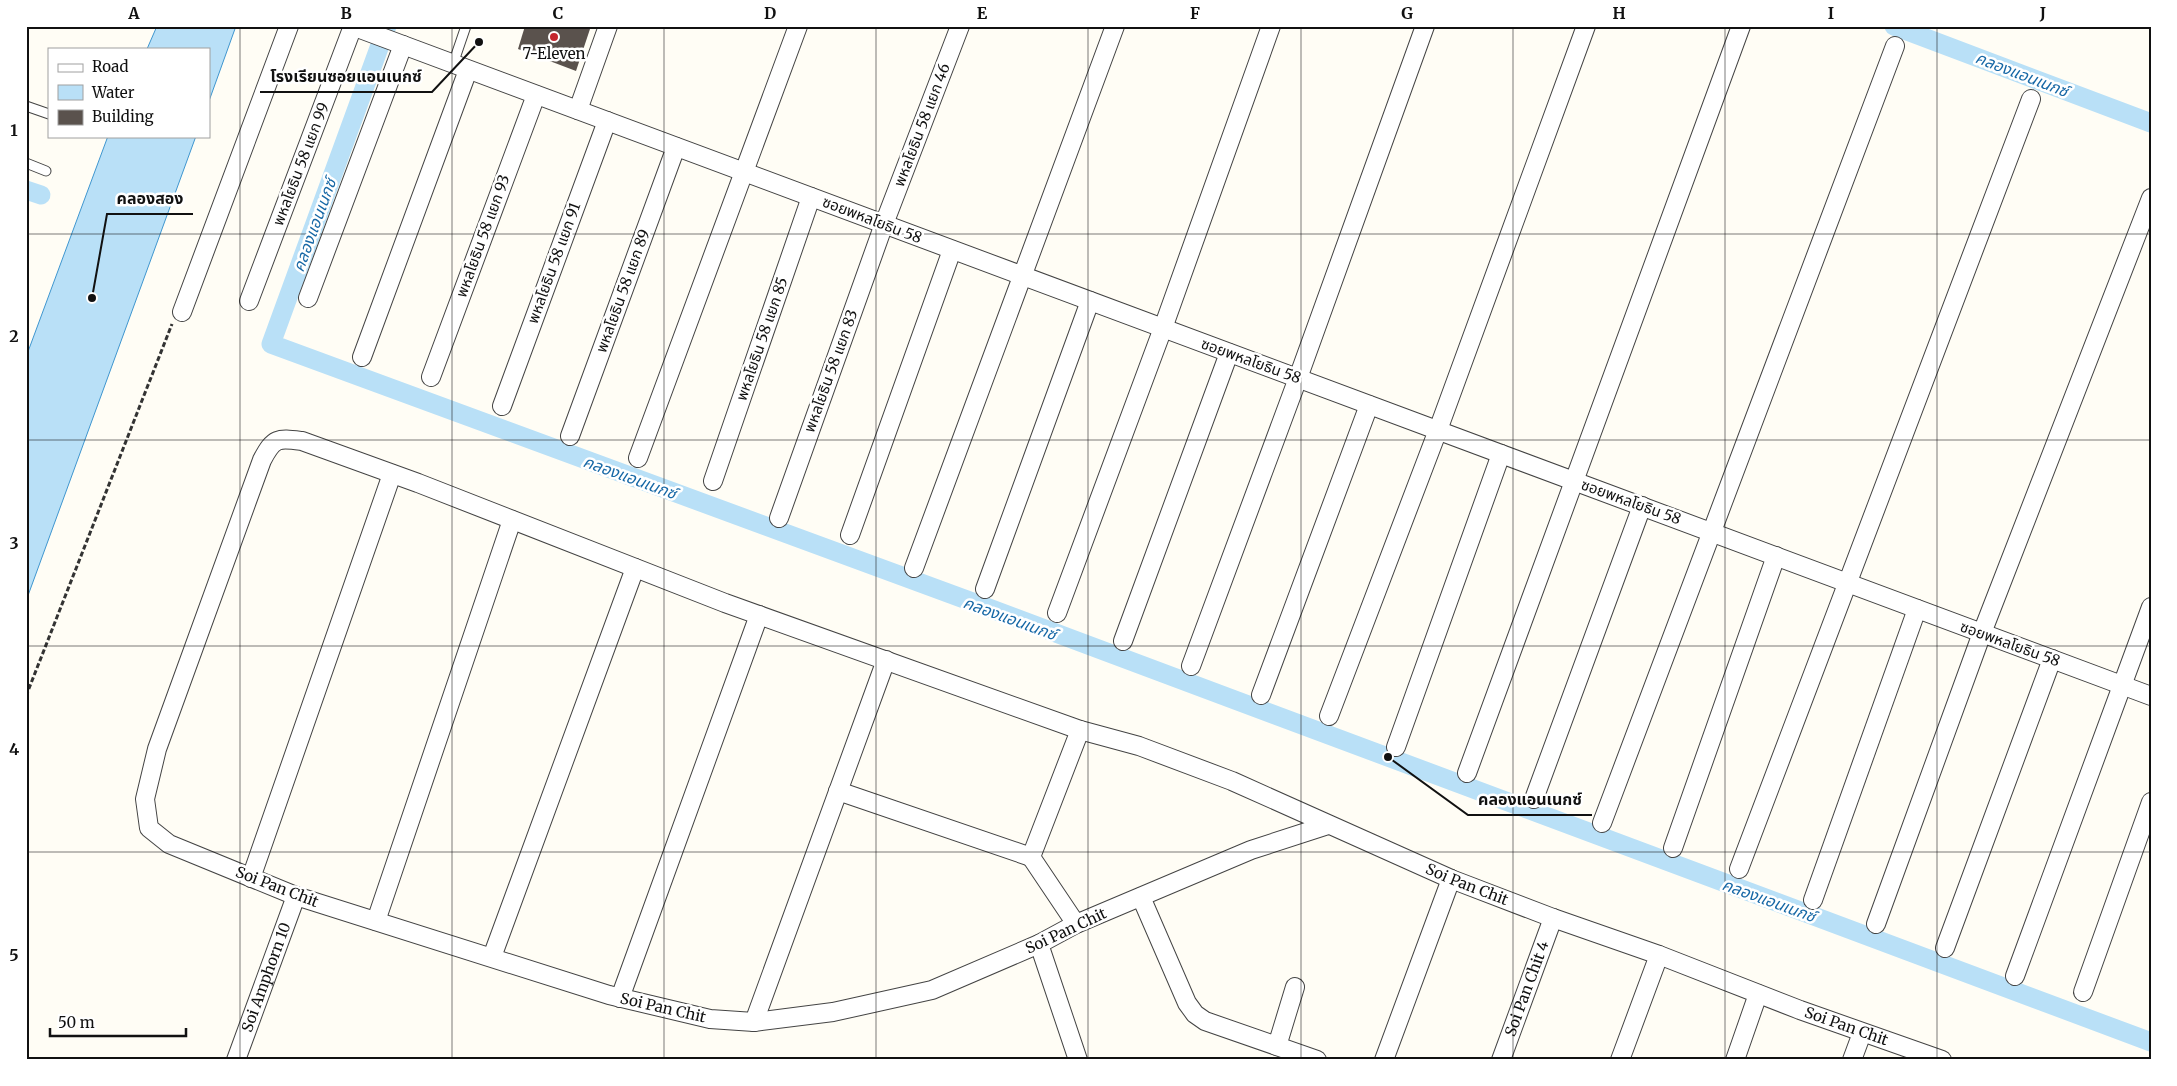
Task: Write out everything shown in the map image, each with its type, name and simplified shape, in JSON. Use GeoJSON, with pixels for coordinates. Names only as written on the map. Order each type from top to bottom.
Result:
{"type":"FeatureCollection","features":[{"type":"Feature","properties":{"kind":"street"},"geometry":{"type":"LineString","coordinates":[[182,312],[289,26]]}},
{"type":"Feature","properties":{"kind":"street","name":"ซอยพหลโยธิน 58"},"geometry":{"type":"LineString","coordinates":[[353,26],[2151,696]]}},
{"type":"Feature","properties":{"kind":"street","name":"พหลโยธิน 58 แยก 99"},"geometry":{"type":"LineString","coordinates":[[249,301],[353,26]]}},
{"type":"Feature","properties":{"kind":"street"},"geometry":{"type":"LineString","coordinates":[[578,110],[608,26]]}},
{"type":"Feature","properties":{"kind":"street"},"geometry":{"type":"LineString","coordinates":[[638,458],[798,26]]}},
{"type":"Feature","properties":{"kind":"street","name":"พหลโยธิน 58 แยก 46"},"geometry":{"type":"LineString","coordinates":[[884,224],[960,26]]}},
{"type":"Feature","properties":{"kind":"street"},"geometry":{"type":"LineString","coordinates":[[914,568],[1115,26]]}},
{"type":"Feature","properties":{"kind":"street"},"geometry":{"type":"LineString","coordinates":[[1057,613],[1163,328],[1271,26]]}},
{"type":"Feature","properties":{"kind":"street"},"geometry":{"type":"LineString","coordinates":[[1191,666],[1298,378],[1425,26]]}},
{"type":"Feature","properties":{"kind":"street"},"geometry":{"type":"LineString","coordinates":[[1329,716],[1438,430],[1586,26]]}},
{"type":"Feature","properties":{"kind":"street"},"geometry":{"type":"LineString","coordinates":[[1467,773],[1741,26]]}},
{"type":"Feature","properties":{"kind":"street"},"geometry":{"type":"LineString","coordinates":[[308,298],[397,43]]}},
{"type":"Feature","properties":{"kind":"street"},"geometry":{"type":"LineString","coordinates":[[1602,823],[1710,532],[1895,46]]}},
{"type":"Feature","properties":{"kind":"street"},"geometry":{"type":"LineString","coordinates":[[362,357],[461,67]]}},
{"type":"Feature","properties":{"kind":"street","name":"พหลโยธิน 58 แยก 93"},"geometry":{"type":"LineString","coordinates":[[431,377],[536,95]]}},
{"type":"Feature","properties":{"kind":"street"},"geometry":{"type":"LineString","coordinates":[[1739,869],[2031,99]]}},
{"type":"Feature","properties":{"kind":"street","name":"พหลโยธิน 58 แยก 91"},"geometry":{"type":"LineString","coordinates":[[502,406],[607,121]]}},
{"type":"Feature","properties":{"kind":"street","name":"พหลโยธิน 58 แยก 89"},"geometry":{"type":"LineString","coordinates":[[570,436],[676,147]]}},
{"type":"Feature","properties":{"kind":"street","name":"พหลโยธิน 58 แยก 85"},"geometry":{"type":"LineString","coordinates":[[712,481],[811,197]]}},
{"type":"Feature","properties":{"kind":"street"},"geometry":{"type":"LineString","coordinates":[[1876,924],[1982,633],[2151,198]]}},
{"type":"Feature","properties":{"kind":"street","name":"พหลโยธิน 58 แยก 83"},"geometry":{"type":"LineString","coordinates":[[779,518],[884,224]]}},
{"type":"Feature","properties":{"kind":"street"},"geometry":{"type":"LineString","coordinates":[[850,535],[952,250]]}},
{"type":"Feature","properties":{"kind":"street"},"geometry":{"type":"LineString","coordinates":[[985,589],[1090,301]]}},
{"type":"Feature","properties":{"kind":"street"},"geometry":{"type":"LineString","coordinates":[[1123,641],[1229,353]]}},
{"type":"Feature","properties":{"kind":"street"},"geometry":{"type":"LineString","coordinates":[[1261,694],[1369,405]]}},
{"type":"Feature","properties":{"kind":"street","name":"Soi Pan Chit"},"geometry":{"type":"LineString","coordinates":[[1328,825],[1250,850],[1076,924],[1039,944],[932,990],[833,1012],[754,1022],[710,1019],[620,998],[296,896],[169,844],[148,828],[145,798],[157,749],[262,460],[270,444],[283,439],[302,442],[392,474],[759,615],[1080,730],[1139,746],[1232,781],[1452,879],[1659,955],[1862,1033],[1942,1060]]}},
{"type":"Feature","properties":{"kind":"street"},"geometry":{"type":"LineString","coordinates":[[1396,748],[1501,454]]}},
{"type":"Feature","properties":{"kind":"street"},"geometry":{"type":"LineString","coordinates":[[251,878],[392,474]]}},
{"type":"Feature","properties":{"kind":"street"},"geometry":{"type":"LineString","coordinates":[[1534,799],[1642,506]]}},
{"type":"Feature","properties":{"kind":"street"},"geometry":{"type":"LineString","coordinates":[[376,921],[512,520]]}},
{"type":"Feature","properties":{"kind":"street"},"geometry":{"type":"LineString","coordinates":[[1673,848],[1776,556]]}},
{"type":"Feature","properties":{"kind":"street"},"geometry":{"type":"LineString","coordinates":[[492,957],[635,568]]}},
{"type":"Feature","properties":{"kind":"street"},"geometry":{"type":"LineString","coordinates":[[2014,976],[2151,607]]}},
{"type":"Feature","properties":{"kind":"street"},"geometry":{"type":"LineString","coordinates":[[1813,900],[1917,609]]}},
{"type":"Feature","properties":{"kind":"street"},"geometry":{"type":"LineString","coordinates":[[620,998],[759,615]]}},
{"type":"Feature","properties":{"kind":"street"},"geometry":{"type":"LineString","coordinates":[[1945,948],[2052,659]]}},
{"type":"Feature","properties":{"kind":"street"},"geometry":{"type":"LineString","coordinates":[[754,1022],[886,660]]}},
{"type":"Feature","properties":{"kind":"street"},"geometry":{"type":"LineString","coordinates":[[1031,857],[1080,730]]}},
{"type":"Feature","properties":{"kind":"street"},"geometry":{"type":"LineString","coordinates":[[838,791],[1031,857],[1076,924]]}},
{"type":"Feature","properties":{"kind":"street"},"geometry":{"type":"LineString","coordinates":[[2083,992],[2151,802]]}},
{"type":"Feature","properties":{"kind":"street"},"geometry":{"type":"LineString","coordinates":[[1384,1060],[1452,879]]}},
{"type":"Feature","properties":{"kind":"street","name":"Soi Amphorn 10"},"geometry":{"type":"LineString","coordinates":[[236,1060],[296,896]]}},
{"type":"Feature","properties":{"kind":"street"},"geometry":{"type":"LineString","coordinates":[[1141,897],[1186,1003],[1195,1014],[1205,1021],[1317,1060]]}},
{"type":"Feature","properties":{"kind":"street","name":"Soi Pan Chit 4"},"geometry":{"type":"LineString","coordinates":[[1501,1060],[1554,918]]}},
{"type":"Feature","properties":{"kind":"street"},"geometry":{"type":"LineString","coordinates":[[1039,944],[1078,1060]]}},
{"type":"Feature","properties":{"kind":"street"},"geometry":{"type":"LineString","coordinates":[[1620,1060],[1659,955]]}},
{"type":"Feature","properties":{"kind":"street"},"geometry":{"type":"LineString","coordinates":[[1277,1046],[1295,987]]}},
{"type":"Feature","properties":{"kind":"street"},"geometry":{"type":"LineString","coordinates":[[1735,1060],[1758,994]]}},
{"type":"Feature","properties":{"kind":"street"},"geometry":{"type":"LineString","coordinates":[[1852,1060],[1862,1033]]}},
{"type":"Feature","properties":{"kind":"lane"},"geometry":{"type":"LineString","coordinates":[[461,67],[466,26]]}},
{"type":"Feature","properties":{"kind":"lane"},"geometry":{"type":"LineString","coordinates":[[26,106],[48,114]]}},
{"type":"Feature","properties":{"kind":"lane"},"geometry":{"type":"LineString","coordinates":[[26,163],[46,171]]}},
{"type":"Feature","properties":{"kind":"path"},"geometry":{"type":"LineString","coordinates":[[26,696],[174,319],[182,312]]}},
{"type":"Feature","properties":{"kind":"water"},"geometry":{"type":"Polygon","coordinates":[[[157,26],[236,26],[210,98],[210,48],[147,48],[157,26]]]}},
{"type":"Feature","properties":{"kind":"water"},"geometry":{"type":"Polygon","coordinates":[[[107,138],[195,138],[26,601],[26,357],[107,138]]]}},
{"type":"Feature","properties":{"kind":"building","name":"7-Eleven"},"geometry":{"type":"Polygon","coordinates":[[[525,26],[591,26],[576,71],[518,49],[525,26]]]}},
{"type":"Feature","properties":{"kind":"waterway","name":"คลองแอนเนกซ์"},"geometry":{"type":"LineString","coordinates":[[387,26],[271,344],[986,607],[2151,1042]]}},
{"type":"Feature","properties":{"kind":"waterway","name":"คลองแอนเนกซ์"},"geometry":{"type":"LineString","coordinates":[[1894,26],[2151,123]]}},
{"type":"Feature","properties":{"kind":"waterway"},"geometry":{"type":"LineString","coordinates":[[26,190],[41,195]]}},
{"type":"Feature","properties":{"kind":"place","name":"7-Eleven"},"geometry":{"type":"Point","coordinates":[554,37]}},
{"type":"Feature","properties":{"kind":"place","name":"โรงเรียนซอยแอนเนกซ์"},"geometry":{"type":"Point","coordinates":[479,42]}},
{"type":"Feature","properties":{"kind":"place","name":"คลองสอง"},"geometry":{"type":"Point","coordinates":[92,298]}},
{"type":"Feature","properties":{"kind":"place","name":"คลองแอนเนกซ์"},"geometry":{"type":"Point","coordinates":[1388,757]}}]}
